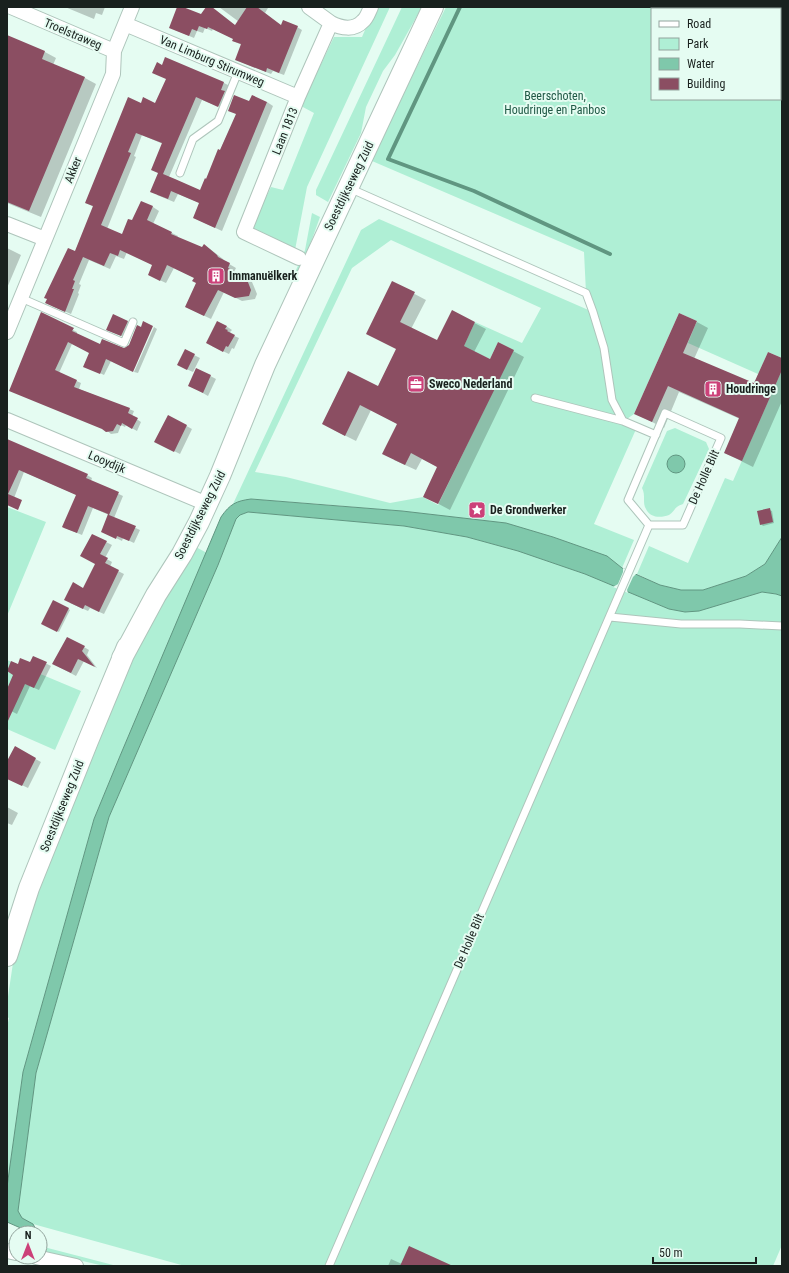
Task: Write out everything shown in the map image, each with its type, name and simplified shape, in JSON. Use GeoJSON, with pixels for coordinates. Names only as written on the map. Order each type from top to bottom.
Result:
{"type":"FeatureCollection","features":[{"type":"Feature","properties":{"kind":"main road","name":"Soestdijkseweg Zuid"},"geometry":{"type":"LineString","coordinates":[[7,956],[29,888],[122,658],[156,595],[188,544],[201,502],[220,476],[265,365],[433,7]]}},
{"type":"Feature","properties":{"kind":"street","name":"Troelstraweg"},"geometry":{"type":"LineString","coordinates":[[11,7],[114,51]]}},
{"type":"Feature","properties":{"kind":"street","name":"Akker"},"geometry":{"type":"LineString","coordinates":[[7,332],[113,74],[114,51],[132,7]]}},
{"type":"Feature","properties":{"kind":"street"},"geometry":{"type":"LineString","coordinates":[[308,7],[341,28],[355,27],[364,21],[371,7]]}},
{"type":"Feature","properties":{"kind":"street","name":"Laan 1813"},"geometry":{"type":"LineString","coordinates":[[299,258],[244,232],[298,97],[331,22]]}},
{"type":"Feature","properties":{"kind":"street","name":"Van Limburg Stirumweg"},"geometry":{"type":"LineString","coordinates":[[125,24],[298,97]]}},
{"type":"Feature","properties":{"kind":"street"},"geometry":{"type":"LineString","coordinates":[[7,224],[45,239]]}},
{"type":"Feature","properties":{"kind":"street","name":"Looydijk"},"geometry":{"type":"LineString","coordinates":[[7,420],[201,502]]}},
{"type":"Feature","properties":{"kind":"street"},"geometry":{"type":"LineString","coordinates":[[48,1260],[76,1266]]}},
{"type":"Feature","properties":{"kind":"lane"},"geometry":{"type":"LineString","coordinates":[[180,173],[193,139],[218,121],[238,72]]}},
{"type":"Feature","properties":{"kind":"lane"},"geometry":{"type":"LineString","coordinates":[[348,188],[586,293],[594,312],[604,348],[612,400],[623,421]]}},
{"type":"Feature","properties":{"kind":"lane"},"geometry":{"type":"LineString","coordinates":[[21,298],[124,343],[133,322]]}},
{"type":"Feature","properties":{"kind":"lane"},"geometry":{"type":"LineString","coordinates":[[535,398],[623,421],[656,435]]}},
{"type":"Feature","properties":{"kind":"lane","name":"De Holle Bilt"},"geometry":{"type":"LineString","coordinates":[[664,413],[721,438],[683,525],[649,525],[628,500],[664,413]]}},
{"type":"Feature","properties":{"kind":"lane","name":"De Holle Bilt"},"geometry":{"type":"LineString","coordinates":[[329,1266],[649,525]]}},
{"type":"Feature","properties":{"kind":"lane"},"geometry":{"type":"LineString","coordinates":[[610,617],[680,624],[782,626]]}},
{"type":"Feature","properties":{"kind":"green space"},"geometry":{"type":"Polygon","coordinates":[[[375,7],[390,7],[307,187],[295,250],[251,228],[271,187],[283,190],[314,113],[301,106],[334,37],[362,37],[375,7]]]}},
{"type":"Feature","properties":{"kind":"green space"},"geometry":{"type":"Polygon","coordinates":[[[402,7],[422,7],[395,55],[383,71],[366,107],[361,133],[328,202],[316,195],[316,190],[402,7]]]}},
{"type":"Feature","properties":{"kind":"green space","name":"Beerschoten, Houdringe en Panbos"},"geometry":{"type":"Polygon","coordinates":[[[446,7],[782,7],[782,358],[768,352],[758,374],[688,343],[697,321],[679,313],[634,414],[624,421],[637,427],[594,524],[634,540],[622,568],[606,556],[553,537],[506,523],[402,511],[251,499],[233,504],[361,230],[379,219],[593,312],[586,293],[584,252],[372,161],[446,7]],[[391,240],[352,268],[255,472],[286,477],[390,503],[423,497],[438,505],[513,350],[498,342],[490,359],[479,354],[470,372],[455,365],[475,322],[522,343],[541,308],[391,240]]]}},
{"type":"Feature","properties":{"kind":"green space"},"geometry":{"type":"Polygon","coordinates":[[[312,213],[320,217],[297,281],[292,279],[305,250],[312,213]]]}},
{"type":"Feature","properties":{"kind":"green space"},"geometry":{"type":"Polygon","coordinates":[[[782,370],[782,537],[765,564],[746,576],[703,590],[681,590],[660,585],[637,574],[649,546],[688,563],[725,478],[733,481],[782,370]]]}},
{"type":"Feature","properties":{"kind":"green space"},"geometry":{"type":"Polygon","coordinates":[[[675,428],[706,442],[709,449],[683,504],[678,506],[669,515],[663,517],[653,516],[645,507],[642,488],[667,431],[675,428]]]}},
{"type":"Feature","properties":{"kind":"green space"},"geometry":{"type":"Polygon","coordinates":[[[7,507],[46,522],[7,616],[7,507]]]}},
{"type":"Feature","properties":{"kind":"green space"},"geometry":{"type":"Polygon","coordinates":[[[248,512],[404,526],[467,537],[518,551],[585,574],[669,609],[685,612],[699,611],[762,592],[782,596],[782,1245],[773,1266],[185,1266],[48,1228],[48,1225],[33,1224],[20,1216],[18,1211],[36,1073],[109,817],[218,565],[236,519],[240,515],[248,512]]]}},
{"type":"Feature","properties":{"kind":"green space"},"geometry":{"type":"Polygon","coordinates":[[[192,545],[207,553],[94,819],[23,1072],[7,1187],[7,1027],[9,1018],[7,1017],[7,1003],[13,963],[32,905],[125,671],[192,545]]]}},
{"type":"Feature","properties":{"kind":"green space"},"geometry":{"type":"Polygon","coordinates":[[[7,660],[81,691],[55,750],[7,729],[7,660]]]}},
{"type":"Feature","properties":{"kind":"green space"},"geometry":{"type":"Polygon","coordinates":[[[48,1248],[117,1266],[104,1266],[48,1253],[48,1248]]]}},
{"type":"Feature","properties":{"kind":"water"},"geometry":{"type":"Polygon","coordinates":[[[676,455],[682,458],[685,464],[682,470],[676,473],[670,470],[667,464],[670,458],[676,455]]]}},
{"type":"Feature","properties":{"kind":"water"},"geometry":{"type":"Polygon","coordinates":[[[251,499],[402,511],[506,523],[553,537],[607,556],[622,568],[660,585],[681,590],[703,590],[746,576],[765,564],[782,537],[782,596],[762,592],[699,611],[685,612],[669,609],[585,574],[518,551],[467,537],[404,526],[248,512],[240,515],[236,519],[218,565],[109,817],[36,1073],[18,1211],[22,1218],[34,1225],[14,1225],[7,1222],[7,1187],[23,1072],[94,819],[221,517],[227,509],[241,501],[251,499]]]}},
{"type":"Feature","properties":{"kind":"pier"},"geometry":{"type":"Polygon","coordinates":[[[623,568],[637,573],[633,577],[627,590],[628,593],[613,587],[618,584],[623,568]]]}},
{"type":"Feature","properties":{"kind":"building"},"geometry":{"type":"Polygon","coordinates":[[[177,7],[183,7],[201,14],[206,7],[212,7],[235,25],[247,7],[257,7],[281,25],[283,20],[298,26],[279,73],[267,68],[266,72],[235,60],[241,44],[232,41],[233,39],[208,27],[207,29],[199,26],[197,31],[192,29],[189,36],[169,28],[177,7]]]}},
{"type":"Feature","properties":{"kind":"building"},"geometry":{"type":"Polygon","coordinates":[[[7,35],[45,51],[42,59],[85,77],[29,211],[7,202],[7,35]]]}},
{"type":"Feature","properties":{"kind":"building"},"geometry":{"type":"Polygon","coordinates":[[[165,57],[224,82],[221,90],[225,91],[218,107],[196,97],[163,174],[200,190],[218,149],[220,150],[236,114],[228,111],[234,95],[249,101],[252,95],[267,102],[215,228],[193,218],[199,203],[171,191],[168,199],[150,192],[158,173],[151,170],[162,143],[136,133],[128,152],[131,153],[101,225],[122,234],[128,219],[132,220],[141,201],[153,206],[147,220],[172,232],[171,234],[202,247],[204,244],[218,257],[230,263],[228,268],[246,277],[251,290],[249,296],[235,298],[218,290],[204,316],[185,307],[196,283],[192,281],[194,278],[167,265],[160,281],[148,275],[152,265],[120,250],[118,256],[110,253],[104,266],[83,257],[73,280],[75,281],[72,289],[74,289],[65,312],[45,303],[47,299],[44,298],[68,248],[75,251],[93,206],[85,203],[128,97],[141,103],[143,97],[155,103],[166,79],[152,73],[157,62],[162,65],[165,57]]]}},
{"type":"Feature","properties":{"kind":"building"},"geometry":{"type":"Polygon","coordinates":[[[392,281],[415,292],[400,322],[437,340],[452,310],[475,322],[464,346],[490,359],[498,342],[514,350],[438,504],[423,497],[437,467],[411,453],[405,465],[382,454],[397,424],[360,405],[345,436],[322,424],[348,371],[378,386],[396,349],[366,334],[392,281]]]}},
{"type":"Feature","properties":{"kind":"building"},"geometry":{"type":"Polygon","coordinates":[[[41,312],[74,328],[72,331],[100,344],[102,339],[124,348],[129,345],[137,325],[141,327],[143,321],[153,326],[133,372],[106,359],[100,374],[83,367],[89,353],[68,342],[55,370],[77,380],[74,387],[130,408],[128,413],[138,418],[132,429],[122,423],[121,426],[117,424],[113,431],[106,432],[102,429],[9,391],[41,312]]]}},
{"type":"Feature","properties":{"kind":"building","name":"Houdringe"},"geometry":{"type":"Polygon","coordinates":[[[679,313],[697,321],[683,353],[754,383],[768,352],[782,358],[782,370],[742,461],[724,453],[739,418],[668,386],[652,422],[634,414],[679,313]]]}},
{"type":"Feature","properties":{"kind":"building"},"geometry":{"type":"Polygon","coordinates":[[[113,314],[128,321],[121,336],[106,330],[113,314]]]}},
{"type":"Feature","properties":{"kind":"building"},"geometry":{"type":"Polygon","coordinates":[[[217,321],[227,326],[225,329],[235,335],[228,347],[226,346],[223,352],[206,343],[217,321]]]}},
{"type":"Feature","properties":{"kind":"building"},"geometry":{"type":"Polygon","coordinates":[[[185,349],[195,354],[187,370],[177,365],[185,349]]]}},
{"type":"Feature","properties":{"kind":"building"},"geometry":{"type":"Polygon","coordinates":[[[196,368],[211,375],[203,393],[188,386],[196,368]]]}},
{"type":"Feature","properties":{"kind":"building"},"geometry":{"type":"Polygon","coordinates":[[[168,415],[187,425],[174,452],[154,442],[168,415]]]}},
{"type":"Feature","properties":{"kind":"building"},"geometry":{"type":"Polygon","coordinates":[[[7,439],[88,474],[86,478],[119,492],[109,515],[136,526],[129,541],[117,536],[116,539],[101,532],[108,514],[88,506],[77,533],[62,527],[76,495],[19,470],[8,494],[22,500],[18,510],[7,505],[7,439]]]}},
{"type":"Feature","properties":{"kind":"building"},"geometry":{"type":"Polygon","coordinates":[[[770,508],[773,522],[760,525],[757,511],[770,508]]]}},
{"type":"Feature","properties":{"kind":"building"},"geometry":{"type":"Polygon","coordinates":[[[92,534],[107,541],[100,554],[108,558],[105,563],[119,570],[99,612],[85,605],[83,609],[64,600],[73,582],[83,588],[95,564],[80,556],[92,534]]]}},
{"type":"Feature","properties":{"kind":"building"},"geometry":{"type":"Polygon","coordinates":[[[53,600],[69,608],[57,632],[41,624],[53,600]]]}},
{"type":"Feature","properties":{"kind":"building"},"geometry":{"type":"Polygon","coordinates":[[[67,637],[85,646],[82,651],[95,667],[78,659],[71,673],[52,664],[67,637]]]}},
{"type":"Feature","properties":{"kind":"building"},"geometry":{"type":"Polygon","coordinates":[[[33,656],[47,662],[34,688],[25,684],[7,723],[7,689],[13,675],[7,671],[11,661],[18,664],[20,658],[30,662],[33,656]]]}},
{"type":"Feature","properties":{"kind":"building"},"geometry":{"type":"Polygon","coordinates":[[[15,746],[36,758],[22,786],[7,779],[7,761],[15,746]]]}},
{"type":"Feature","properties":{"kind":"building"},"geometry":{"type":"Polygon","coordinates":[[[409,1246],[453,1266],[400,1266],[409,1246]]]}},
{"type":"Feature","properties":{"kind":"waterway"},"geometry":{"type":"LineString","coordinates":[[460,7],[388,159],[474,191],[610,254]]}},
{"type":"Feature","properties":{"kind":"place","name":"Immanuëlkerk"},"geometry":{"type":"Point","coordinates":[216,276]}},
{"type":"Feature","properties":{"kind":"place","name":"Sweco Nederland"},"geometry":{"type":"Point","coordinates":[416,384]}},
{"type":"Feature","properties":{"kind":"place","name":"Houdringe"},"geometry":{"type":"Point","coordinates":[713,389]}},
{"type":"Feature","properties":{"kind":"place","name":"De Grondwerker"},"geometry":{"type":"Point","coordinates":[477,510]}}]}
